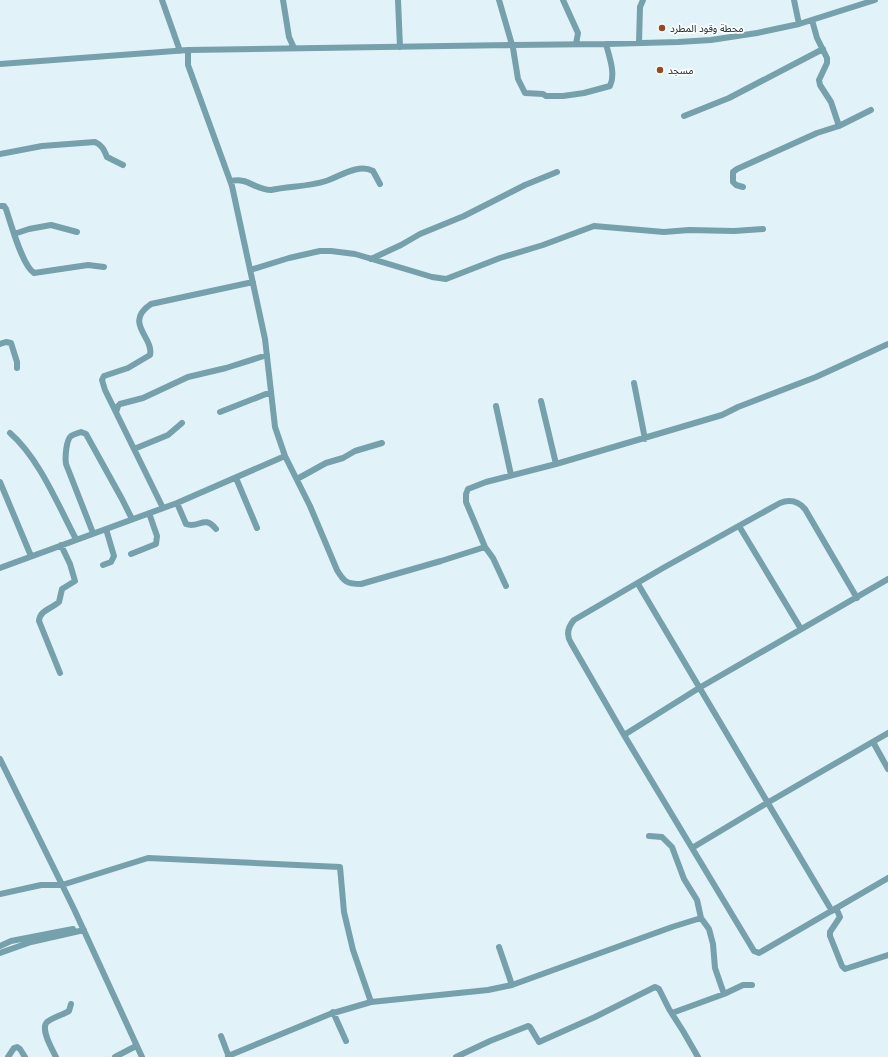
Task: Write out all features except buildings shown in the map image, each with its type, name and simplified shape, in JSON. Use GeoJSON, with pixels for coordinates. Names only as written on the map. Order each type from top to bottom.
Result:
{"type":"FeatureCollection","features":[{"type":"Feature","properties":{"kind":"street"},"geometry":{"type":"LineString","coordinates":[[162,0],[180,51]]}},
{"type":"Feature","properties":{"kind":"street"},"geometry":{"type":"LineString","coordinates":[[283,0],[289,37],[294,48]]}},
{"type":"Feature","properties":{"kind":"street"},"geometry":{"type":"LineString","coordinates":[[398,0],[400,47]]}},
{"type":"Feature","properties":{"kind":"street"},"geometry":{"type":"LineString","coordinates":[[499,0],[512,45],[518,79],[526,93],[557,96],[584,93],[610,86],[612,81],[611,65],[606,44]]}},
{"type":"Feature","properties":{"kind":"street"},"geometry":{"type":"LineString","coordinates":[[563,0],[578,33],[576,44]]}},
{"type":"Feature","properties":{"kind":"street"},"geometry":{"type":"LineString","coordinates":[[639,43],[640,7],[643,0]]}},
{"type":"Feature","properties":{"kind":"street"},"geometry":{"type":"LineString","coordinates":[[794,0],[799,24]]}},
{"type":"Feature","properties":{"kind":"street"},"geometry":{"type":"LineString","coordinates":[[0,62],[188,50],[606,44],[711,40],[757,33],[799,24],[875,0]]}},
{"type":"Feature","properties":{"kind":"street"},"geometry":{"type":"LineString","coordinates":[[812,20],[817,38],[823,49],[827,63],[819,80],[820,85],[831,102],[839,126]]}},
{"type":"Feature","properties":{"kind":"street"},"geometry":{"type":"LineString","coordinates":[[684,116],[729,98],[823,49]]}},
{"type":"Feature","properties":{"kind":"street"},"geometry":{"type":"LineString","coordinates":[[188,50],[188,65],[231,181],[267,355],[275,427],[285,456],[310,506],[342,579],[351,584],[361,584],[485,547]]}},
{"type":"Feature","properties":{"kind":"street"},"geometry":{"type":"LineString","coordinates":[[743,187],[736,185],[733,182],[733,172],[737,169],[817,133],[839,126],[871,110]]}},
{"type":"Feature","properties":{"kind":"street"},"geometry":{"type":"LineString","coordinates":[[0,154],[42,146],[95,142],[99,144],[107,157],[123,164]]}},
{"type":"Feature","properties":{"kind":"street"},"geometry":{"type":"LineString","coordinates":[[231,181],[241,179],[266,190],[270,190],[325,182],[363,168],[373,171],[380,184]]}},
{"type":"Feature","properties":{"kind":"street"},"geometry":{"type":"LineString","coordinates":[[371,259],[420,234],[464,216],[525,185],[557,172]]}},
{"type":"Feature","properties":{"kind":"street"},"geometry":{"type":"LineString","coordinates":[[0,206],[4,206],[6,209],[24,259],[34,274],[88,265],[104,267]]}},
{"type":"Feature","properties":{"kind":"street"},"geometry":{"type":"LineString","coordinates":[[14,234],[29,229],[51,225],[77,232]]}},
{"type":"Feature","properties":{"kind":"street"},"geometry":{"type":"LineString","coordinates":[[250,270],[289,258],[320,251],[331,251],[355,254],[432,277],[446,279],[500,258],[542,245],[594,226],[664,232],[689,230],[734,231],[763,229]]}},
{"type":"Feature","properties":{"kind":"street"},"geometry":{"type":"LineString","coordinates":[[163,508],[105,390],[102,380],[104,376],[128,368],[150,355],[151,351],[140,329],[139,318],[151,304],[253,282]]}},
{"type":"Feature","properties":{"kind":"street"},"geometry":{"type":"LineString","coordinates":[[0,344],[6,342],[11,343],[18,368]]}},
{"type":"Feature","properties":{"kind":"street"},"geometry":{"type":"LineString","coordinates":[[506,586],[493,558],[485,547],[466,502],[466,494],[468,489],[475,485],[645,439],[722,415],[738,407],[816,377],[888,344]]}},
{"type":"Feature","properties":{"kind":"street"},"geometry":{"type":"LineString","coordinates":[[116,412],[120,404],[143,398],[188,377],[226,368],[267,355]]}},
{"type":"Feature","properties":{"kind":"street"},"geometry":{"type":"LineString","coordinates":[[634,383],[645,439]]}},
{"type":"Feature","properties":{"kind":"street"},"geometry":{"type":"LineString","coordinates":[[220,412],[271,392]]}},
{"type":"Feature","properties":{"kind":"street"},"geometry":{"type":"LineString","coordinates":[[541,401],[556,464]]}},
{"type":"Feature","properties":{"kind":"street"},"geometry":{"type":"LineString","coordinates":[[496,406],[511,475]]}},
{"type":"Feature","properties":{"kind":"street"},"geometry":{"type":"LineString","coordinates":[[134,449],[168,435],[182,423]]}},
{"type":"Feature","properties":{"kind":"street"},"geometry":{"type":"LineString","coordinates":[[94,533],[66,464],[69,439],[72,435],[81,432],[86,434],[132,519]]}},
{"type":"Feature","properties":{"kind":"street"},"geometry":{"type":"LineString","coordinates":[[10,433],[26,449],[46,482],[76,539]]}},
{"type":"Feature","properties":{"kind":"street"},"geometry":{"type":"LineString","coordinates":[[296,479],[326,463],[343,458],[355,450],[382,443]]}},
{"type":"Feature","properties":{"kind":"street"},"geometry":{"type":"LineString","coordinates":[[0,568],[177,503],[285,456]]}},
{"type":"Feature","properties":{"kind":"street"},"geometry":{"type":"LineString","coordinates":[[236,478],[257,528]]}},
{"type":"Feature","properties":{"kind":"street"},"geometry":{"type":"LineString","coordinates":[[0,482],[31,556]]}},
{"type":"Feature","properties":{"kind":"street"},"geometry":{"type":"LineString","coordinates":[[857,598],[805,509],[801,505],[791,501],[780,503],[675,561],[574,620],[568,631],[571,643],[624,735],[754,951],[759,953],[888,878]]}},
{"type":"Feature","properties":{"kind":"street"},"geometry":{"type":"LineString","coordinates":[[177,503],[186,524],[190,525],[207,522],[211,523],[216,529]]}},
{"type":"Feature","properties":{"kind":"street"},"geometry":{"type":"LineString","coordinates":[[131,554],[152,547],[156,544],[157,536],[149,513]]}},
{"type":"Feature","properties":{"kind":"street"},"geometry":{"type":"LineString","coordinates":[[739,526],[801,629]]}},
{"type":"Feature","properties":{"kind":"street"},"geometry":{"type":"LineString","coordinates":[[103,565],[111,562],[114,556],[106,529]]}},
{"type":"Feature","properties":{"kind":"street"},"geometry":{"type":"LineString","coordinates":[[60,674],[39,618],[44,612],[58,602],[62,589],[75,581],[70,564],[61,545]]}},
{"type":"Feature","properties":{"kind":"street"},"geometry":{"type":"LineString","coordinates":[[624,735],[699,688],[886,581],[888,588]]}},
{"type":"Feature","properties":{"kind":"street"},"geometry":{"type":"LineString","coordinates":[[638,584],[767,803],[840,917],[830,932],[830,936],[842,966],[845,969],[888,955]]}},
{"type":"Feature","properties":{"kind":"street"},"geometry":{"type":"LineString","coordinates":[[692,848],[888,733]]}},
{"type":"Feature","properties":{"kind":"street"},"geometry":{"type":"LineString","coordinates":[[873,742],[888,769]]}},
{"type":"Feature","properties":{"kind":"street"},"geometry":{"type":"LineString","coordinates":[[0,758],[83,928],[142,1057]]}},
{"type":"Feature","properties":{"kind":"street"},"geometry":{"type":"LineString","coordinates":[[649,836],[662,837],[672,847],[684,879],[697,900],[701,918],[709,929],[713,944],[715,968],[724,994]]}},
{"type":"Feature","properties":{"kind":"street"},"geometry":{"type":"LineString","coordinates":[[0,894],[41,885],[62,885],[148,858],[340,866],[344,912],[353,950],[372,1002]]}},
{"type":"Feature","properties":{"kind":"street"},"geometry":{"type":"LineString","coordinates":[[220,1036],[228,1056],[333,1012],[372,1002],[488,990],[512,985],[672,927],[701,918]]}},
{"type":"Feature","properties":{"kind":"street"},"geometry":{"type":"LineString","coordinates":[[0,946],[11,941],[83,928]]}},
{"type":"Feature","properties":{"kind":"street"},"geometry":{"type":"LineString","coordinates":[[0,953],[31,942],[83,928]]}},
{"type":"Feature","properties":{"kind":"street"},"geometry":{"type":"LineString","coordinates":[[499,947],[512,985]]}},
{"type":"Feature","properties":{"kind":"street"},"geometry":{"type":"LineString","coordinates":[[672,1013],[724,994],[743,985],[752,985]]}},
{"type":"Feature","properties":{"kind":"street"},"geometry":{"type":"LineString","coordinates":[[456,1057],[490,1041],[528,1026],[530,1026],[539,1042],[595,1017],[655,987],[659,989],[698,1057]]}},
{"type":"Feature","properties":{"kind":"street"},"geometry":{"type":"LineString","coordinates":[[56,1057],[44,1031],[45,1026],[48,1022],[69,1010],[71,1004]]}},
{"type":"Feature","properties":{"kind":"street"},"geometry":{"type":"LineString","coordinates":[[333,1012],[346,1042]]}},
{"type":"Feature","properties":{"kind":"street"},"geometry":{"type":"LineString","coordinates":[[115,1057],[136,1046]]}},
{"type":"Feature","properties":{"kind":"street"},"geometry":{"type":"LineString","coordinates":[[8,1057],[14,1048],[17,1047],[25,1057]]}},
{"type":"Feature","properties":{"kind":"place","name":"محطة وقود المطرد"},"geometry":{"type":"Point","coordinates":[662,28]}},
{"type":"Feature","properties":{"kind":"place","name":"مسجد"},"geometry":{"type":"Point","coordinates":[660,70]}}]}
